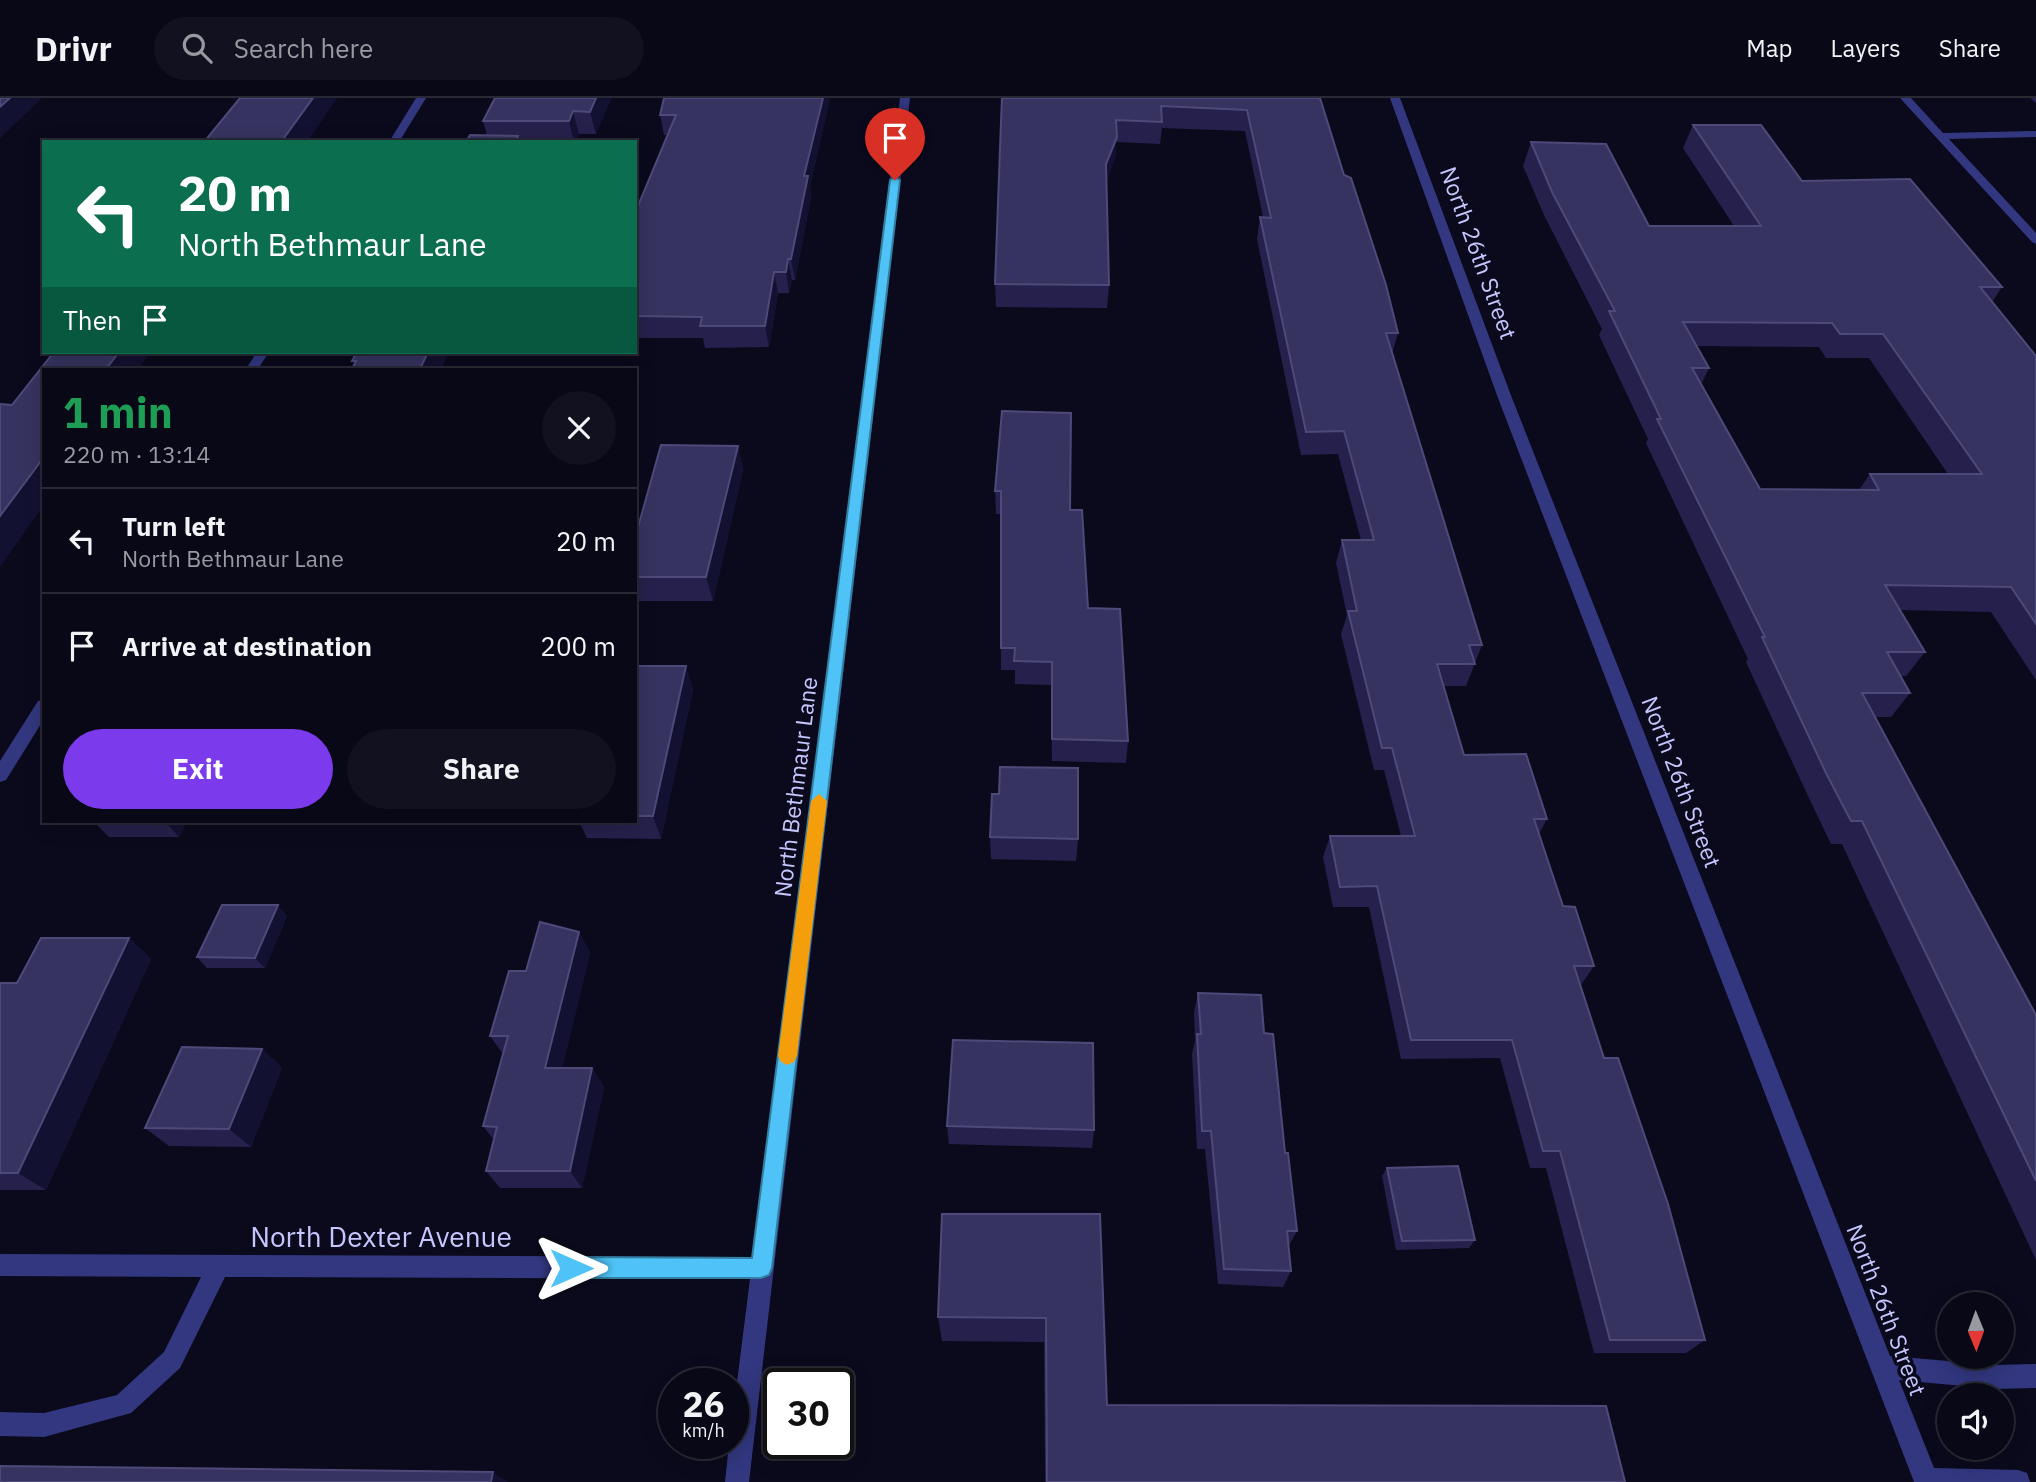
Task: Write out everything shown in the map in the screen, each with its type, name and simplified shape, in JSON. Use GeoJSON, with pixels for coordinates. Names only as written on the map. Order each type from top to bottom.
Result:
{"type":"FeatureCollection","features":[{"type":"Feature","properties":{"kind":"street"},"geometry":{"type":"LineString","coordinates":[[395,140],[421,98]]}},
{"type":"Feature","properties":{"kind":"street","name":"North Bethmaur Lane"},"geometry":{"type":"LineString","coordinates":[[737,1482],[905,98]]}},
{"type":"Feature","properties":{"kind":"street","name":"North 26th Street"},"geometry":{"type":"LineString","coordinates":[[1395,98],[1505,398],[1926,1481]]}},
{"type":"Feature","properties":{"kind":"street"},"geometry":{"type":"LineString","coordinates":[[1905,98],[2036,240]]}},
{"type":"Feature","properties":{"kind":"street"},"geometry":{"type":"LineString","coordinates":[[1940,136],[2036,134]]}},
{"type":"Feature","properties":{"kind":"street"},"geometry":{"type":"LineString","coordinates":[[0,775],[42,708]]}},
{"type":"Feature","properties":{"kind":"street","name":"North Dexter Avenue"},"geometry":{"type":"LineString","coordinates":[[0,1265],[761,1268]]}},
{"type":"Feature","properties":{"kind":"street"},"geometry":{"type":"LineString","coordinates":[[0,1424],[44,1425],[123,1405],[172,1360],[218,1267]]}},
{"type":"Feature","properties":{"kind":"street"},"geometry":{"type":"LineString","coordinates":[[1882,1367],[1995,1377],[2036,1376]]}},
{"type":"Feature","properties":{"kind":"street"},"geometry":{"type":"LineString","coordinates":[[1926,1481],[2018,1482]]}},
{"type":"Feature","properties":{"kind":"building"},"geometry":{"type":"Polygon","coordinates":[[[0,98],[10,98],[0,107],[0,98]]]}},
{"type":"Feature","properties":{"kind":"building"},"geometry":{"type":"Polygon","coordinates":[[[240,98],[313,98],[282,140],[206,140],[240,98]]]}},
{"type":"Feature","properties":{"kind":"building"},"geometry":{"type":"Polygon","coordinates":[[[495,98],[596,98],[590,112],[573,111],[569,121],[483,121],[495,98]]]}},
{"type":"Feature","properties":{"kind":"building"},"geometry":{"type":"Polygon","coordinates":[[[664,98],[823,98],[804,176],[808,176],[791,259],[788,259],[786,272],[774,272],[765,326],[700,326],[702,317],[637,316],[637,206],[676,115],[660,115],[664,98]]]}},
{"type":"Feature","properties":{"kind":"building"},"geometry":{"type":"Polygon","coordinates":[[[1002,98],[1320,98],[1344,175],[1351,178],[1386,285],[1398,333],[1386,333],[1482,645],[1469,645],[1475,664],[1437,664],[1464,755],[1526,754],[1547,819],[1534,819],[1563,906],[1575,907],[1594,966],[1574,966],[1604,1058],[1618,1058],[1668,1204],[1705,1340],[1610,1340],[1560,1151],[1543,1151],[1512,1040],[1411,1040],[1377,886],[1340,887],[1330,836],[1415,836],[1392,748],[1382,748],[1348,611],[1357,611],[1342,540],[1374,540],[1344,431],[1306,432],[1260,217],[1271,218],[1247,110],[1161,106],[1162,122],[1116,120],[1117,137],[1106,164],[1109,285],[995,284],[1002,98]]]}},
{"type":"Feature","properties":{"kind":"building"},"geometry":{"type":"Polygon","coordinates":[[[1693,125],[1761,125],[1802,181],[1910,179],[2002,287],[1980,287],[2036,356],[2036,624],[2011,587],[1885,585],[1925,652],[1887,652],[1910,693],[1862,693],[2036,1015],[2036,1181],[1862,821],[1851,821],[1826,773],[1762,637],[1765,637],[1657,419],[1661,419],[1609,311],[1615,311],[1552,192],[1531,142],[1606,144],[1649,226],[1761,226],[1693,125]],[[1683,322],[1709,368],[1692,368],[1760,489],[1879,490],[1870,474],[1982,474],[1883,334],[1840,334],[1832,323],[1683,322]]]}},
{"type":"Feature","properties":{"kind":"building"},"geometry":{"type":"Polygon","coordinates":[[[470,135],[518,136],[516,140],[467,140],[470,135]]]}},
{"type":"Feature","properties":{"kind":"building"},"geometry":{"type":"Polygon","coordinates":[[[52,354],[117,354],[107,368],[42,368],[42,460],[0,516],[0,404],[12,405],[52,354]]]}},
{"type":"Feature","properties":{"kind":"building"},"geometry":{"type":"Polygon","coordinates":[[[356,354],[427,354],[420,368],[352,368],[356,361],[352,361],[356,354]]]}},
{"type":"Feature","properties":{"kind":"building"},"geometry":{"type":"Polygon","coordinates":[[[1002,411],[1071,413],[1070,510],[1082,510],[1088,608],[1120,609],[1128,741],[1052,739],[1052,662],[1014,661],[1015,648],[1001,648],[1001,491],[995,491],[1002,411]]]}},
{"type":"Feature","properties":{"kind":"building"},"geometry":{"type":"Polygon","coordinates":[[[661,445],[738,446],[706,577],[637,577],[637,531],[661,445]]]}},
{"type":"Feature","properties":{"kind":"building"},"geometry":{"type":"Polygon","coordinates":[[[637,666],[686,666],[653,816],[637,816],[637,666]]]}},
{"type":"Feature","properties":{"kind":"building"},"geometry":{"type":"Polygon","coordinates":[[[1000,767],[1078,768],[1078,839],[990,837],[992,794],[999,794],[1000,767]]]}},
{"type":"Feature","properties":{"kind":"building"},"geometry":{"type":"Polygon","coordinates":[[[222,905],[278,905],[255,958],[197,957],[222,905]]]}},
{"type":"Feature","properties":{"kind":"building"},"geometry":{"type":"Polygon","coordinates":[[[540,922],[579,932],[545,1068],[592,1068],[570,1171],[486,1171],[497,1127],[483,1126],[508,1036],[490,1036],[509,971],[526,971],[540,922]]]}},
{"type":"Feature","properties":{"kind":"building"},"geometry":{"type":"Polygon","coordinates":[[[41,938],[129,938],[18,1173],[0,1173],[0,983],[17,983],[41,938]]]}},
{"type":"Feature","properties":{"kind":"building"},"geometry":{"type":"Polygon","coordinates":[[[1198,993],[1261,995],[1264,1033],[1273,1034],[1285,1153],[1288,1153],[1297,1231],[1287,1231],[1291,1271],[1224,1269],[1211,1131],[1202,1131],[1197,1034],[1201,1034],[1198,993]]]}},
{"type":"Feature","properties":{"kind":"building"},"geometry":{"type":"Polygon","coordinates":[[[953,1040],[1093,1043],[1094,1130],[947,1126],[953,1040]]]}},
{"type":"Feature","properties":{"kind":"building"},"geometry":{"type":"Polygon","coordinates":[[[182,1047],[262,1049],[229,1129],[145,1128],[182,1047]]]}},
{"type":"Feature","properties":{"kind":"building"},"geometry":{"type":"Polygon","coordinates":[[[1458,1166],[1475,1240],[1402,1241],[1387,1168],[1458,1166]]]}},
{"type":"Feature","properties":{"kind":"building"},"geometry":{"type":"Polygon","coordinates":[[[942,1214],[1100,1214],[1107,1405],[1606,1406],[1625,1482],[1047,1482],[1046,1318],[938,1317],[942,1214]]]}},
{"type":"Feature","properties":{"kind":"building"},"geometry":{"type":"Polygon","coordinates":[[[0,1466],[493,1472],[491,1482],[0,1482],[0,1466]]]}},
{"type":"Feature","properties":{"kind":"slow traffic"},"geometry":{"type":"LineString","coordinates":[[787,1056],[819,801]]}},
{"type":"Feature","properties":{"kind":"route"},"geometry":{"type":"LineString","coordinates":[[571,1268],[761,1268],[895,180]]}}]}
